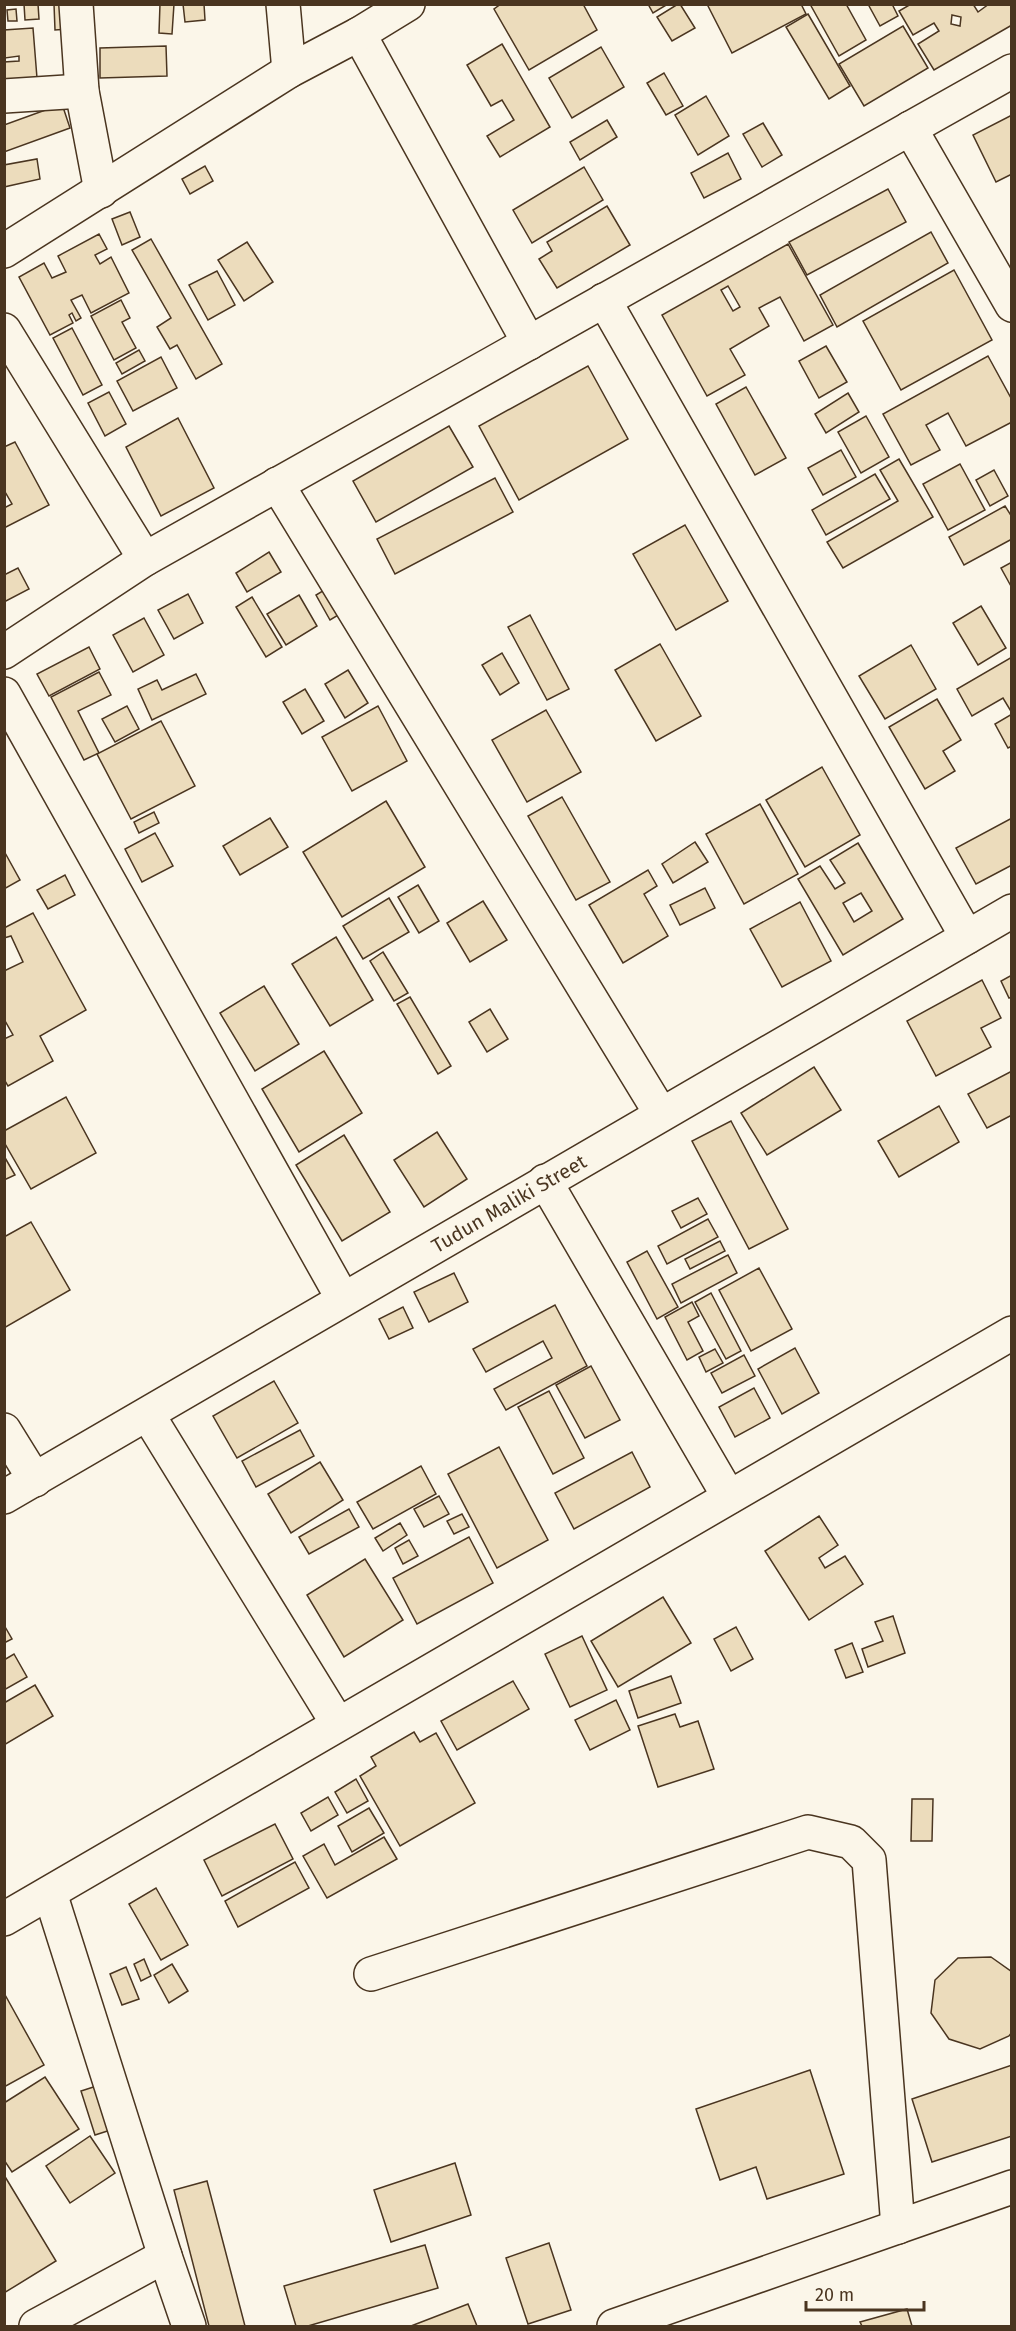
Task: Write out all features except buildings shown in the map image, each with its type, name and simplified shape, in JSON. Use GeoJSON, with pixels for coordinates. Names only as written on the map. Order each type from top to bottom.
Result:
{"type":"FeatureCollection","features":[{"type":"Feature","properties":{"kind":"street"},"geometry":{"type":"LineString","coordinates":[[76,4],[82,91],[100,191]]}},
{"type":"Feature","properties":{"kind":"street"},"geometry":{"type":"LineString","coordinates":[[283,4],[289,71]]}},
{"type":"Feature","properties":{"kind":"street"},"geometry":{"type":"LineString","coordinates":[[4,251],[289,71],[359,34],[408,4]]}},
{"type":"Feature","properties":{"kind":"street"},"geometry":{"type":"LineString","coordinates":[[359,34],[529,344]]}},
{"type":"Feature","properties":{"kind":"street"},"geometry":{"type":"LineString","coordinates":[[4,652],[145,559],[1011,71]]}},
{"type":"Feature","properties":{"kind":"street"},"geometry":{"type":"LineString","coordinates":[[4,96],[82,91]]}},
{"type":"Feature","properties":{"kind":"street"},"geometry":{"type":"LineString","coordinates":[[910,128],[1011,305]]}},
{"type":"Feature","properties":{"kind":"street"},"geometry":{"type":"LineString","coordinates":[[604,300],[968,937]]}},
{"type":"Feature","properties":{"kind":"street"},"geometry":{"type":"LineString","coordinates":[[4,330],[145,559]]}},
{"type":"Feature","properties":{"kind":"street"},"geometry":{"type":"LineString","coordinates":[[277,484],[662,1114]]}},
{"type":"Feature","properties":{"kind":"street"},"geometry":{"type":"LineString","coordinates":[[4,694],[343,1299]]}},
{"type":"Feature","properties":{"kind":"street","name":"Tudun Maliki Street"},"geometry":{"type":"LineString","coordinates":[[4,1497],[1011,911]]}},
{"type":"Feature","properties":{"kind":"street"},"geometry":{"type":"LineString","coordinates":[[545,1181],[729,1497]]}},
{"type":"Feature","properties":{"kind":"street"},"geometry":{"type":"LineString","coordinates":[[4,1919],[1011,1333]]}},
{"type":"Feature","properties":{"kind":"street"},"geometry":{"type":"LineString","coordinates":[[148,1414],[338,1724]]}},
{"type":"Feature","properties":{"kind":"street"},"geometry":{"type":"LineString","coordinates":[[4,1430],[35,1479]]}},
{"type":"Feature","properties":{"kind":"street"},"geometry":{"type":"LineString","coordinates":[[371,1974],[808,1832],[851,1842],[869,1860],[898,2227]]}},
{"type":"Feature","properties":{"kind":"street"},"geometry":{"type":"LineString","coordinates":[[50,1893],[189,2326]]}},
{"type":"Feature","properties":{"kind":"street"},"geometry":{"type":"LineString","coordinates":[[614,2326],[1011,2187]]}},
{"type":"Feature","properties":{"kind":"street"},"geometry":{"type":"LineString","coordinates":[[36,2326],[165,2256]]}}]}
